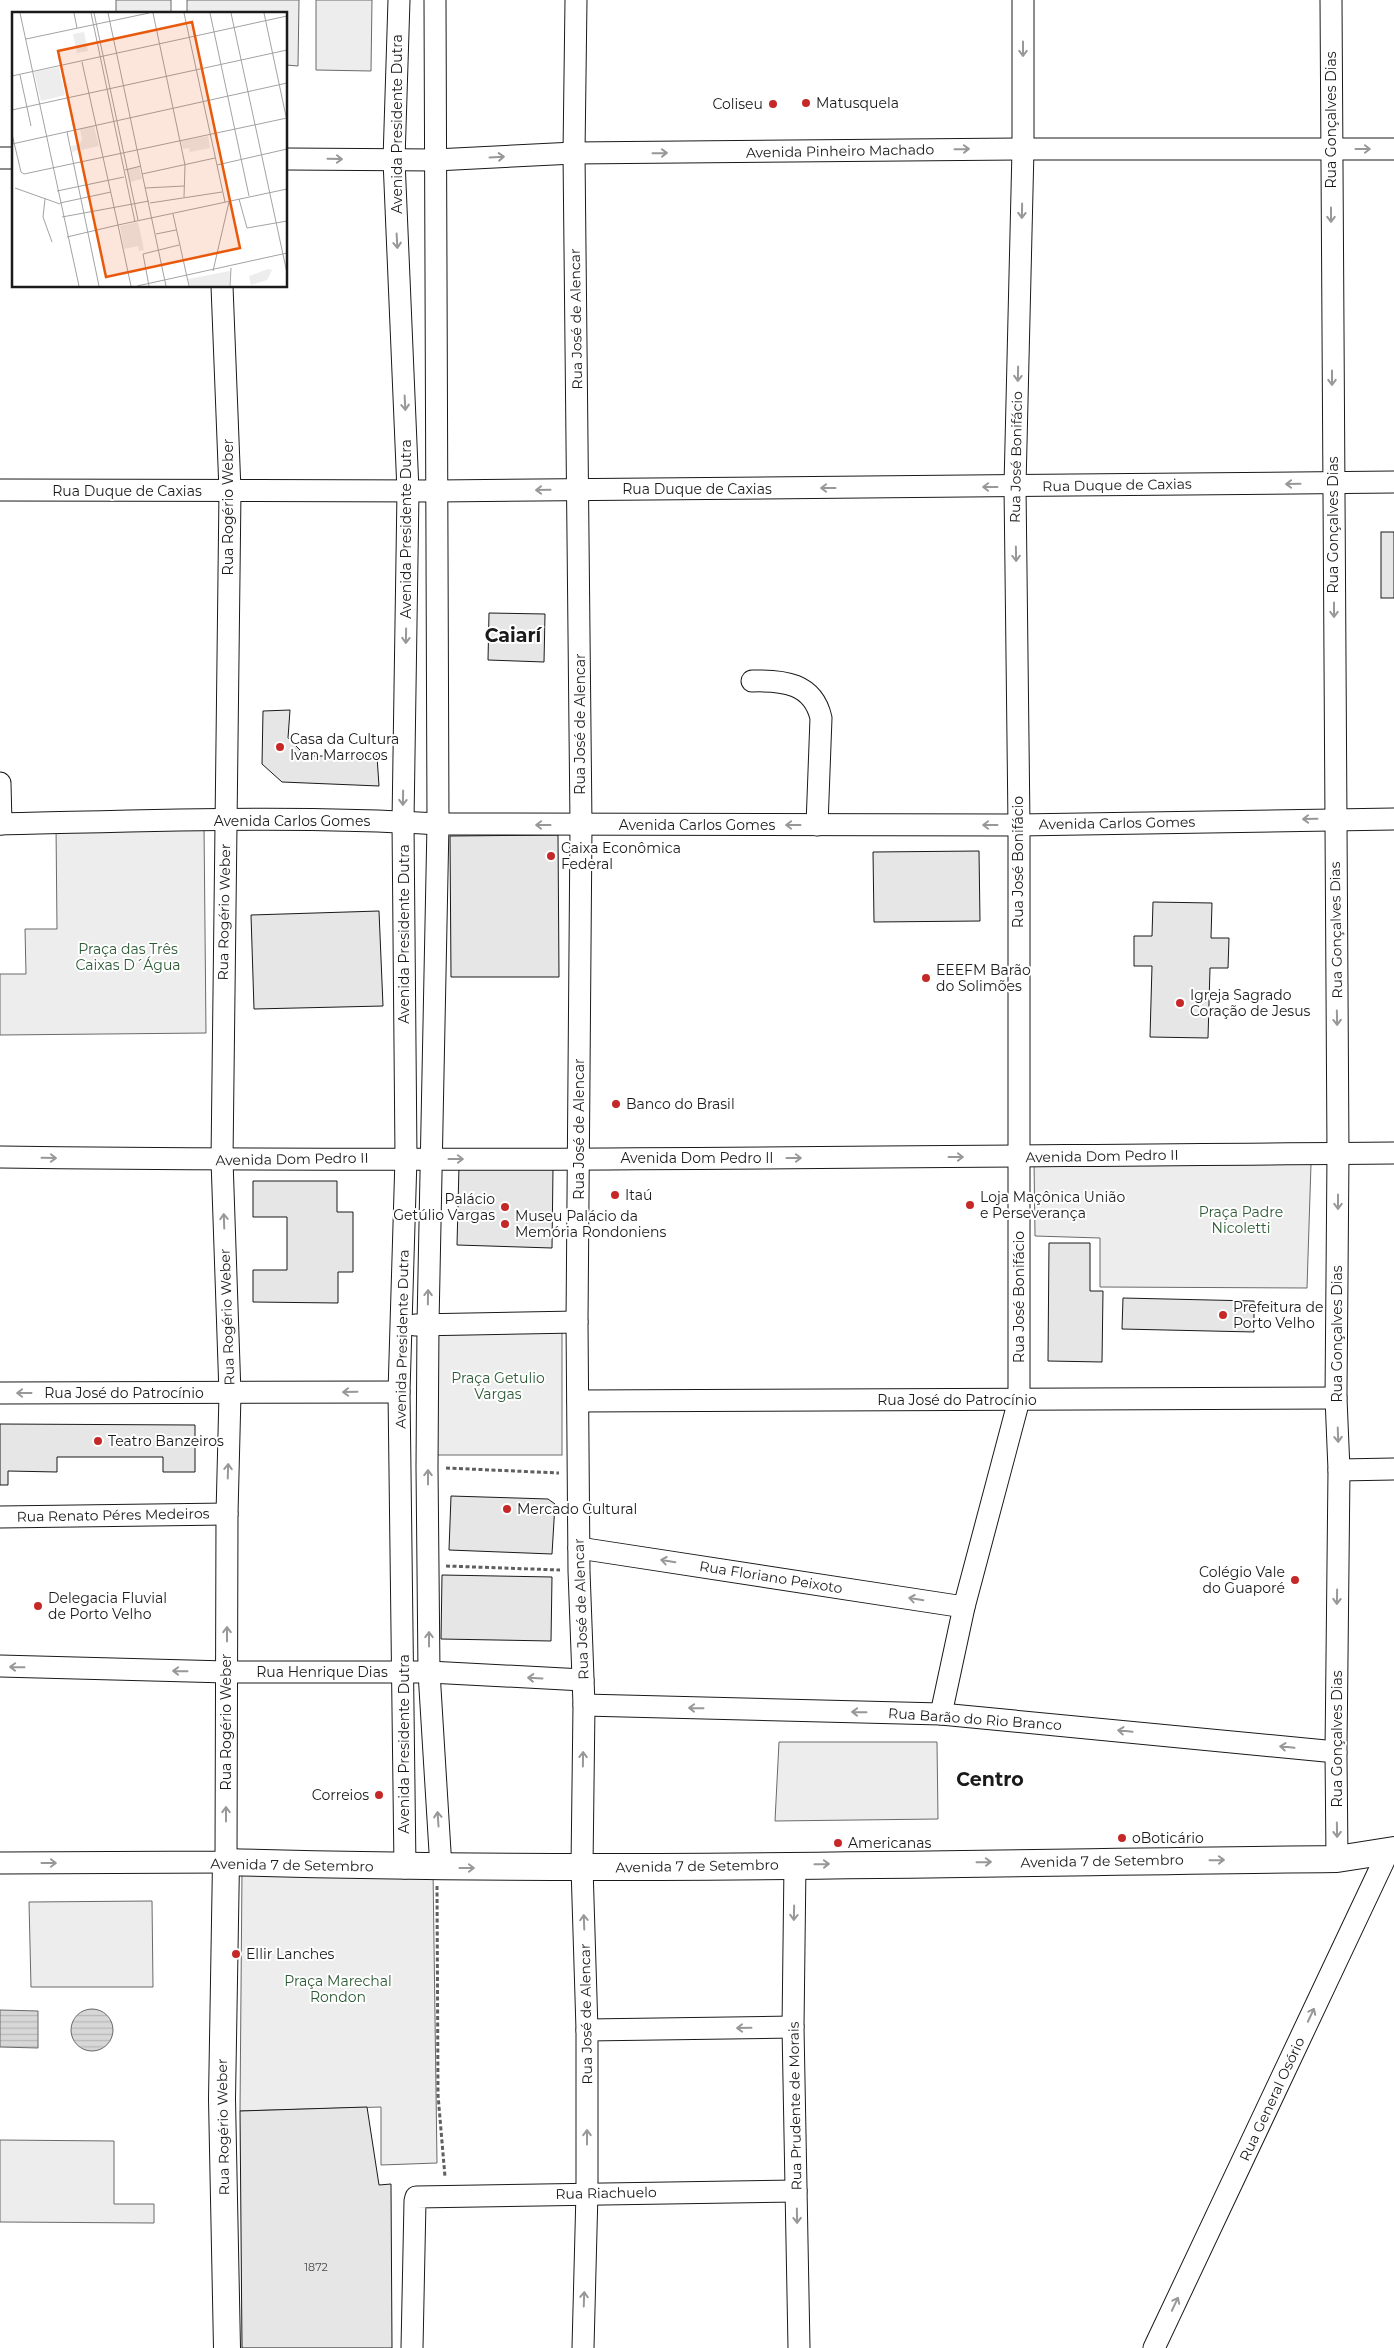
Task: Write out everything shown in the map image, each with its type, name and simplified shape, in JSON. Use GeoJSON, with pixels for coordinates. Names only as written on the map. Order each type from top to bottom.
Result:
{"type":"FeatureCollection","features":[{"type":"Feature","properties":{"kind":"main road","name":"Avenida 7 de Setembro"},"geometry":{"type":"LineString","coordinates":[[226,1862],[405,1868],[582,1868],[1337,1859],[1392,1850]]}},
{"type":"Feature","properties":{"kind":"main road","name":"Rua Rogério Weber"},"geometry":{"type":"LineString","coordinates":[[226,1862],[222,2099],[227,2348]]}},
{"type":"Feature","properties":{"kind":"street","name":"Avenida Presidente Dutra"},"geometry":{"type":"LineString","coordinates":[[398,0],[394,160],[408,491],[403,822],[406,1158],[399,1392],[405,1868]]}},
{"type":"Feature","properties":{"kind":"street","name":"Avenida Presidente Dutra"},"geometry":{"type":"LineString","coordinates":[[435,0],[438,824],[428,1324],[428,1566],[429,1672],[439,1868]]}},
{"type":"Feature","properties":{"kind":"street","name":"Rua José de Alencar"},"geometry":{"type":"LineString","coordinates":[[576,0],[574,154],[581,825],[580,1158],[577,1322],[579,1570],[584,1680],[582,1868],[587,2030],[587,2192],[583,2348]]}},
{"type":"Feature","properties":{"kind":"street","name":"Rua José Bonifácio"},"geometry":{"type":"LineString","coordinates":[[941,1714],[964,1607],[1019,1400],[1019,825],[1015,486],[1023,148],[1023,0]]}},
{"type":"Feature","properties":{"kind":"street","name":"Rua Gonçalves Dias"},"geometry":{"type":"LineString","coordinates":[[1331,0],[1338,1154],[1336,1398],[1339,1470],[1336,1752],[1337,1859]]}},
{"type":"Feature","properties":{"kind":"street","name":"Avenida Pinheiro Machado"},"geometry":{"type":"LineString","coordinates":[[288,159],[435,160],[574,154],[1023,148],[1394,149]]}},
{"type":"Feature","properties":{"kind":"street","name":"Rua Rogério Weber"},"geometry":{"type":"LineString","coordinates":[[222,288],[230,492],[222,1160],[230,1394],[227,1514],[226,1862]]}},
{"type":"Feature","properties":{"kind":"street","name":"Rua Duque de Caxias"},"geometry":{"type":"LineString","coordinates":[[0,490],[437,492],[1394,482]]}},
{"type":"Feature","properties":{"kind":"street"},"geometry":{"type":"LineString","coordinates":[[752,680],[776,680],[793,684],[814,700],[819,707],[821,718],[817,825]]}},
{"type":"Feature","properties":{"kind":"street"},"geometry":{"type":"LineString","coordinates":[[0,783],[0,824]]}},
{"type":"Feature","properties":{"kind":"street","name":"Avenida Carlos Gomes"},"geometry":{"type":"LineString","coordinates":[[0,824],[225,820],[581,825],[1019,825],[1394,818]]}},
{"type":"Feature","properties":{"kind":"street","name":"Avenida Dom Pedro II"},"geometry":{"type":"LineString","coordinates":[[0,1157],[222,1160],[1018,1157],[1394,1153]]}},
{"type":"Feature","properties":{"kind":"street"},"geometry":{"type":"LineString","coordinates":[[402,1325],[577,1322]]}},
{"type":"Feature","properties":{"kind":"street","name":"Rua José do Patrocínio"},"geometry":{"type":"LineString","coordinates":[[0,1393],[230,1394],[399,1392]]}},
{"type":"Feature","properties":{"kind":"street","name":"Rua José do Patrocínio"},"geometry":{"type":"LineString","coordinates":[[578,1401],[1336,1398]]}},
{"type":"Feature","properties":{"kind":"street"},"geometry":{"type":"LineString","coordinates":[[1339,1470],[1394,1469]]}},
{"type":"Feature","properties":{"kind":"street","name":"Rua Renato Péres Medeiros"},"geometry":{"type":"LineString","coordinates":[[0,1517],[227,1514]]}},
{"type":"Feature","properties":{"kind":"street","name":"Rua Floriano Peixoto"},"geometry":{"type":"LineString","coordinates":[[579,1548],[964,1607]]}},
{"type":"Feature","properties":{"kind":"street","name":"Rua Henrique Dias"},"geometry":{"type":"LineString","coordinates":[[0,1666],[226,1672],[429,1672],[584,1680]]}},
{"type":"Feature","properties":{"kind":"street","name":"Rua Barão do Rio Branco"},"geometry":{"type":"LineString","coordinates":[[584,1705],[941,1714],[1336,1752]]}},
{"type":"Feature","properties":{"kind":"street","name":"Rua General Osório"},"geometry":{"type":"LineString","coordinates":[[1154,2348],[1392,1850]]}},
{"type":"Feature","properties":{"kind":"street","name":"Avenida 7 de Setembro"},"geometry":{"type":"LineString","coordinates":[[0,1863],[226,1862]]}},
{"type":"Feature","properties":{"kind":"street","name":"Rua Prudente de Morais"},"geometry":{"type":"LineString","coordinates":[[795,1864],[793,2027],[799,2348]]}},
{"type":"Feature","properties":{"kind":"street"},"geometry":{"type":"LineString","coordinates":[[587,2030],[793,2027]]}},
{"type":"Feature","properties":{"kind":"street","name":"Rua Riachuelo"},"geometry":{"type":"LineString","coordinates":[[412,2348],[416,2197],[587,2192],[796,2191]]}},
{"type":"Feature","properties":{"kind":"path"},"geometry":{"type":"LineString","coordinates":[[428,1468],[579,1474]]}},
{"type":"Feature","properties":{"kind":"path"},"geometry":{"type":"LineString","coordinates":[[428,1566],[579,1570]]}},
{"type":"Feature","properties":{"kind":"path"},"geometry":{"type":"LineString","coordinates":[[439,1868],[438,2095],[447,2196]]}},
{"type":"Feature","properties":{"kind":"shaded area"},"geometry":{"type":"Polygon","coordinates":[[[116,0],[171,0],[171,12],[116,12],[116,0]]]}},
{"type":"Feature","properties":{"kind":"shaded area"},"geometry":{"type":"Polygon","coordinates":[[[187,0],[299,0],[298,66],[288,65],[288,12],[187,12],[187,0]]]}},
{"type":"Feature","properties":{"kind":"shaded area"},"geometry":{"type":"Polygon","coordinates":[[[316,0],[372,0],[371,71],[316,70],[316,0]]]}},
{"type":"Feature","properties":{"kind":"shaded area","name":"Praça das Três Caixas D´Água"},"geometry":{"type":"Polygon","coordinates":[[[204,825],[206,1033],[0,1035],[0,974],[26,974],[25,929],[57,929],[56,826],[204,825]]]}},
{"type":"Feature","properties":{"kind":"shaded area","name":"Praça Padre Nicoletti"},"geometry":{"type":"Polygon","coordinates":[[[1034,1161],[1311,1164],[1307,1288],[1100,1287],[1100,1238],[1035,1236],[1034,1161]]]}},
{"type":"Feature","properties":{"kind":"shaded area","name":"Praça Getulio Vargas"},"geometry":{"type":"Polygon","coordinates":[[[434,1317],[562,1317],[562,1455],[434,1455],[434,1317]]]}},
{"type":"Feature","properties":{"kind":"shaded area"},"geometry":{"type":"Polygon","coordinates":[[[779,1742],[937,1742],[938,1819],[775,1821],[779,1742]]]}},
{"type":"Feature","properties":{"kind":"shaded area","name":"Praça Marechal Rondon"},"geometry":{"type":"Polygon","coordinates":[[[433,1870],[437,2163],[381,2165],[381,2107],[240,2111],[242,1871],[433,1870]]]}},
{"type":"Feature","properties":{"kind":"shaded area"},"geometry":{"type":"Polygon","coordinates":[[[152,1901],[153,1987],[31,1987],[29,1902],[152,1901]]]}},
{"type":"Feature","properties":{"kind":"shaded area"},"geometry":{"type":"Polygon","coordinates":[[[92,2009],[107,2015],[113,2030],[107,2045],[92,2051],[77,2045],[71,2030],[77,2015],[92,2009]]]}},
{"type":"Feature","properties":{"kind":"shaded area"},"geometry":{"type":"Polygon","coordinates":[[[0,2010],[38,2011],[38,2048],[0,2047],[0,2010]]]}},
{"type":"Feature","properties":{"kind":"shaded area"},"geometry":{"type":"Polygon","coordinates":[[[0,2140],[114,2141],[114,2204],[154,2204],[154,2223],[0,2222],[0,2140]]]}},
{"type":"Feature","properties":{"kind":"building"},"geometry":{"type":"Polygon","coordinates":[[[1381,532],[1394,532],[1394,598],[1381,598],[1381,532]]]}},
{"type":"Feature","properties":{"kind":"building"},"geometry":{"type":"Polygon","coordinates":[[[489,613],[545,614],[544,662],[488,660],[489,613]]]}},
{"type":"Feature","properties":{"kind":"building","name":"Casa da Cultura Ivan Marrocos"},"geometry":{"type":"Polygon","coordinates":[[[290,710],[288,738],[306,756],[377,756],[379,786],[282,782],[262,764],[263,711],[290,710]]]}},
{"type":"Feature","properties":{"kind":"building"},"geometry":{"type":"Polygon","coordinates":[[[558,835],[559,977],[451,977],[450,836],[558,835]]]}},
{"type":"Feature","properties":{"kind":"building"},"geometry":{"type":"Polygon","coordinates":[[[979,851],[980,921],[874,922],[873,852],[979,851]]]}},
{"type":"Feature","properties":{"kind":"building","name":"Igreja Sagrado Coração de Jesus"},"geometry":{"type":"Polygon","coordinates":[[[1153,902],[1212,903],[1211,938],[1229,938],[1228,968],[1210,968],[1208,1038],[1150,1037],[1152,966],[1134,966],[1134,936],[1152,936],[1153,902]]]}},
{"type":"Feature","properties":{"kind":"building"},"geometry":{"type":"Polygon","coordinates":[[[379,911],[383,1006],[254,1009],[251,915],[379,911]]]}},
{"type":"Feature","properties":{"kind":"building","name":"Palácio Getúlio Vargas"},"geometry":{"type":"Polygon","coordinates":[[[459,1166],[553,1168],[552,1248],[457,1245],[459,1166]]]}},
{"type":"Feature","properties":{"kind":"building"},"geometry":{"type":"Polygon","coordinates":[[[253,1181],[337,1181],[337,1212],[353,1212],[353,1272],[338,1272],[338,1303],[253,1302],[253,1270],[287,1270],[287,1217],[253,1217],[253,1181]]]}},
{"type":"Feature","properties":{"kind":"building"},"geometry":{"type":"Polygon","coordinates":[[[1049,1243],[1090,1243],[1090,1291],[1103,1291],[1102,1362],[1048,1361],[1049,1243]]]}},
{"type":"Feature","properties":{"kind":"building"},"geometry":{"type":"Polygon","coordinates":[[[1123,1298],[1254,1301],[1254,1332],[1122,1329],[1123,1298]]]}},
{"type":"Feature","properties":{"kind":"building","name":"Teatro Banzeiros"},"geometry":{"type":"Polygon","coordinates":[[[0,1424],[195,1425],[195,1472],[163,1472],[163,1457],[57,1457],[57,1472],[8,1471],[8,1485],[0,1485],[0,1424]]]}},
{"type":"Feature","properties":{"kind":"building"},"geometry":{"type":"Polygon","coordinates":[[[451,1496],[548,1499],[555,1504],[552,1554],[449,1550],[451,1496]]]}},
{"type":"Feature","properties":{"kind":"building"},"geometry":{"type":"Polygon","coordinates":[[[442,1575],[552,1577],[551,1641],[441,1639],[442,1575]]]}},
{"type":"Feature","properties":{"kind":"building"},"geometry":{"type":"Polygon","coordinates":[[[367,2107],[379,2185],[391,2184],[392,2348],[242,2348],[240,2111],[367,2107]]]}},
{"type":"Feature","properties":{"kind":"place","name":"Matusquela"},"geometry":{"type":"Point","coordinates":[806,103]}},
{"type":"Feature","properties":{"kind":"place","name":"Coliseu"},"geometry":{"type":"Point","coordinates":[773,104]}},
{"type":"Feature","properties":{"kind":"place","name":"Casa da Cultura Ivan Marrocos"},"geometry":{"type":"Point","coordinates":[280,747]}},
{"type":"Feature","properties":{"kind":"place","name":"Caixa Econômica Federal"},"geometry":{"type":"Point","coordinates":[551,856]}},
{"type":"Feature","properties":{"kind":"place","name":"EEEFM Barão do Solimões"},"geometry":{"type":"Point","coordinates":[926,978]}},
{"type":"Feature","properties":{"kind":"place","name":"Igreja Sagrado Coração de Jesus"},"geometry":{"type":"Point","coordinates":[1180,1003]}},
{"type":"Feature","properties":{"kind":"place","name":"Banco do Brasil"},"geometry":{"type":"Point","coordinates":[616,1104]}},
{"type":"Feature","properties":{"kind":"place","name":"Itaú"},"geometry":{"type":"Point","coordinates":[615,1195]}},
{"type":"Feature","properties":{"kind":"place","name":"Loja Maçônica União e Perseverança"},"geometry":{"type":"Point","coordinates":[970,1205]}},
{"type":"Feature","properties":{"kind":"place","name":"Palácio Getúlio Vargas"},"geometry":{"type":"Point","coordinates":[505,1207]}},
{"type":"Feature","properties":{"kind":"place","name":"Museu Palácio da Memória Rondoniens"},"geometry":{"type":"Point","coordinates":[505,1224]}},
{"type":"Feature","properties":{"kind":"place","name":"Prefeitura de Porto Velho"},"geometry":{"type":"Point","coordinates":[1223,1315]}},
{"type":"Feature","properties":{"kind":"place","name":"Teatro Banzeiros"},"geometry":{"type":"Point","coordinates":[98,1441]}},
{"type":"Feature","properties":{"kind":"place","name":"Mercado Cultural"},"geometry":{"type":"Point","coordinates":[507,1509]}},
{"type":"Feature","properties":{"kind":"place","name":"Colégio Vale do Guaporé"},"geometry":{"type":"Point","coordinates":[1295,1580]}},
{"type":"Feature","properties":{"kind":"place","name":"Delegacia Fluvial de Porto Velho"},"geometry":{"type":"Point","coordinates":[38,1606]}},
{"type":"Feature","properties":{"kind":"place","name":"Correios"},"geometry":{"type":"Point","coordinates":[379,1795]}},
{"type":"Feature","properties":{"kind":"place","name":"oBoticário"},"geometry":{"type":"Point","coordinates":[1122,1838]}},
{"type":"Feature","properties":{"kind":"place","name":"Americanas"},"geometry":{"type":"Point","coordinates":[838,1843]}},
{"type":"Feature","properties":{"kind":"place","name":"Ellir Lanches"},"geometry":{"type":"Point","coordinates":[236,1954]}},
{"type":"Feature","properties":{"kind":"district","name":"Caiarí"},"geometry":{"type":"Point","coordinates":[513,635]}},
{"type":"Feature","properties":{"kind":"district","name":"Centro"},"geometry":{"type":"Point","coordinates":[990,1779]}}]}
